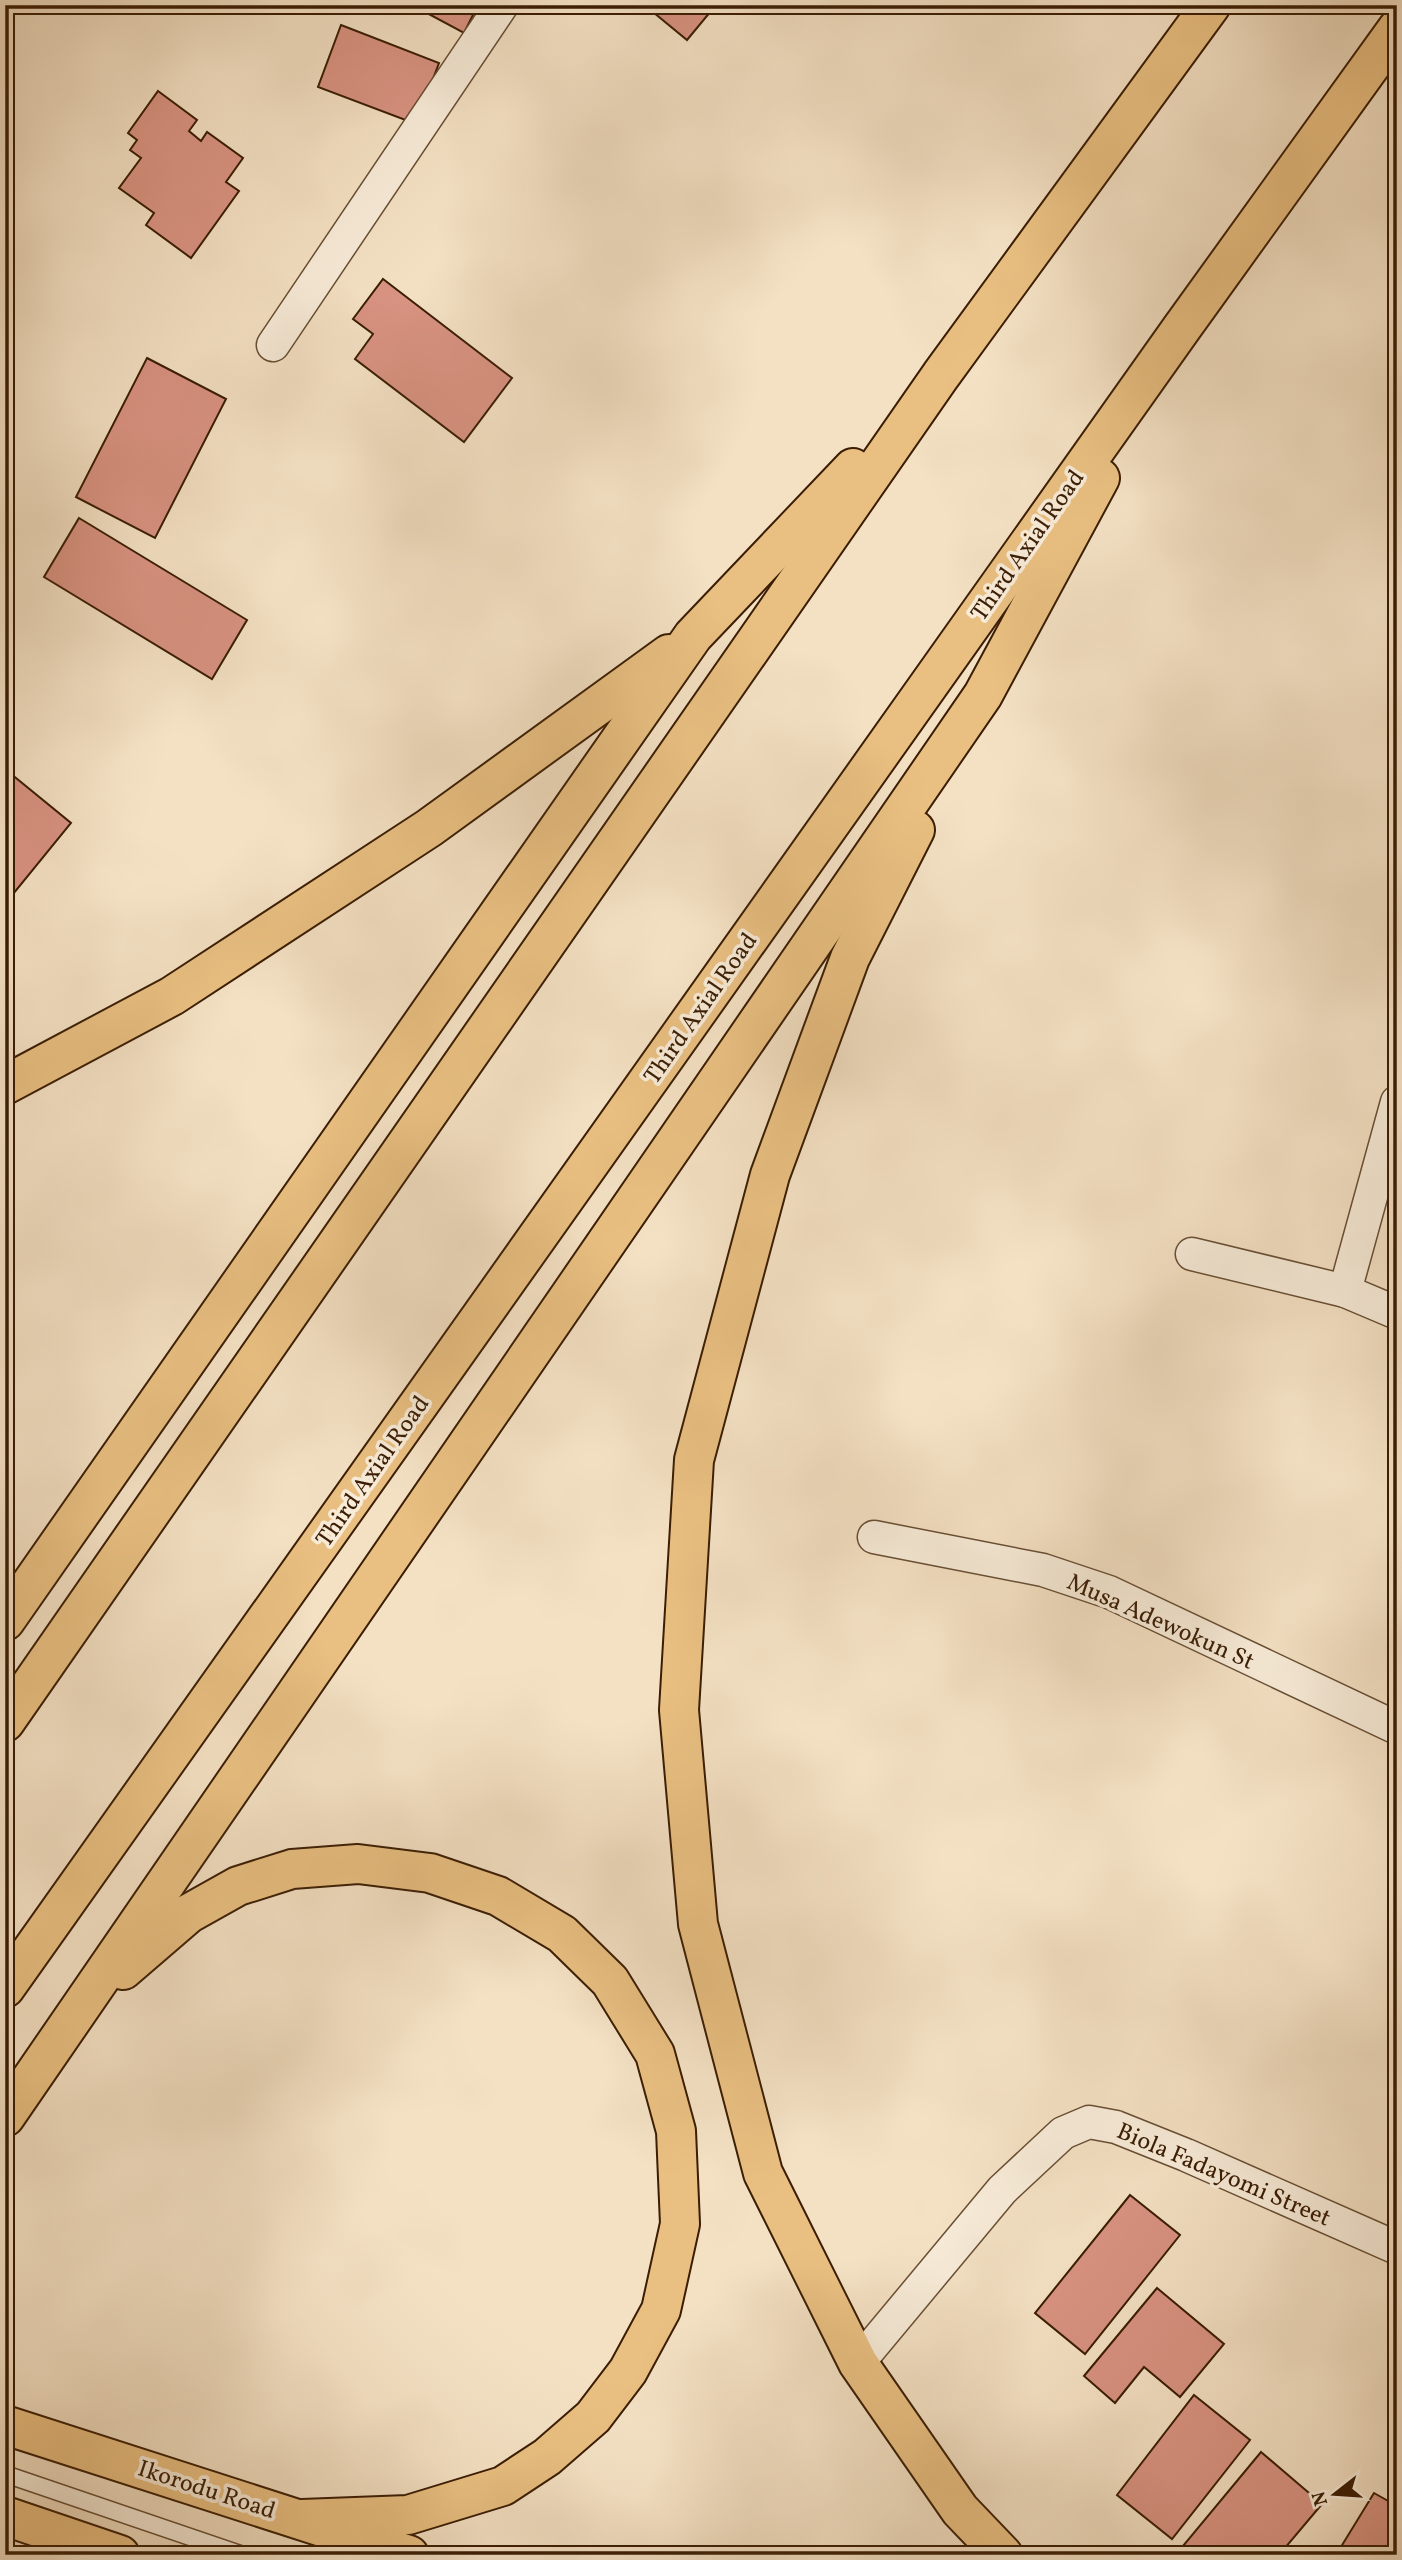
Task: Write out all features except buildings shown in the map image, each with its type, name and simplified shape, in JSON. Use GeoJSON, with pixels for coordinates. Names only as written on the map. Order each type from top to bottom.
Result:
{"type":"FeatureCollection","features":[{"type":"Feature","properties":{"kind":"main road"},"geometry":{"type":"LineString","coordinates":[[5,1723],[941,375],[1211,5]]}},
{"type":"Feature","properties":{"kind":"main road","name":"Third Axial Road"},"geometry":{"type":"LineString","coordinates":[[5,1989],[1181,329],[1397,29]]}},
{"type":"Feature","properties":{"kind":"main road"},"geometry":{"type":"LineString","coordinates":[[1003,2555],[960,2510],[858,2363],[763,2173],[698,1924],[679,1710],[694,1460],[769,1175],[850,958],[983,695],[1181,329]]}},
{"type":"Feature","properties":{"kind":"main road"},"geometry":{"type":"LineString","coordinates":[[5,1621],[693,636],[941,375]]}},
{"type":"Feature","properties":{"kind":"main road"},"geometry":{"type":"LineString","coordinates":[[5,1085],[172,996],[429,828],[693,636]]}},
{"type":"Feature","properties":{"kind":"main road"},"geometry":{"type":"LineString","coordinates":[[5,2117],[983,695]]}},
{"type":"Feature","properties":{"kind":"main road"},"geometry":{"type":"LineString","coordinates":[[65,2030],[130,1963],[188,1914],[238,1886],[292,1869],[358,1864],[430,1873],[498,1896],[562,1934],[610,1981],[655,2054],[676,2131],[680,2224],[661,2310],[628,2371],[593,2417],[547,2457],[503,2486],[408,2515],[302,2519]]}},
{"type":"Feature","properties":{"kind":"main road","name":"Ikorodu Road"},"geometry":{"type":"LineString","coordinates":[[5,2425],[409,2555]]}},
{"type":"Feature","properties":{"kind":"main road"},"geometry":{"type":"LineString","coordinates":[[5,2516],[120,2555]]}},
{"type":"Feature","properties":{"kind":"street"},"geometry":{"type":"LineString","coordinates":[[273,345],[502,5]]}},
{"type":"Feature","properties":{"kind":"street"},"geometry":{"type":"LineString","coordinates":[[1345,1291],[1397,1102]]}},
{"type":"Feature","properties":{"kind":"street"},"geometry":{"type":"LineString","coordinates":[[1192,1254],[1345,1291],[1397,1313]]}},
{"type":"Feature","properties":{"kind":"street","name":"Musa Adewokun St"},"geometry":{"type":"LineString","coordinates":[[874,1537],[1043,1570],[1109,1592],[1397,1728]]}},
{"type":"Feature","properties":{"kind":"street","name":"Biola Fadayomi Street"},"geometry":{"type":"LineString","coordinates":[[858,2363],[1002,2190],[1063,2133],[1089,2122],[1116,2127],[1186,2155],[1397,2248]]}},
{"type":"Feature","properties":{"kind":"lane"},"geometry":{"type":"LineString","coordinates":[[5,2474],[243,2555]]}}]}
